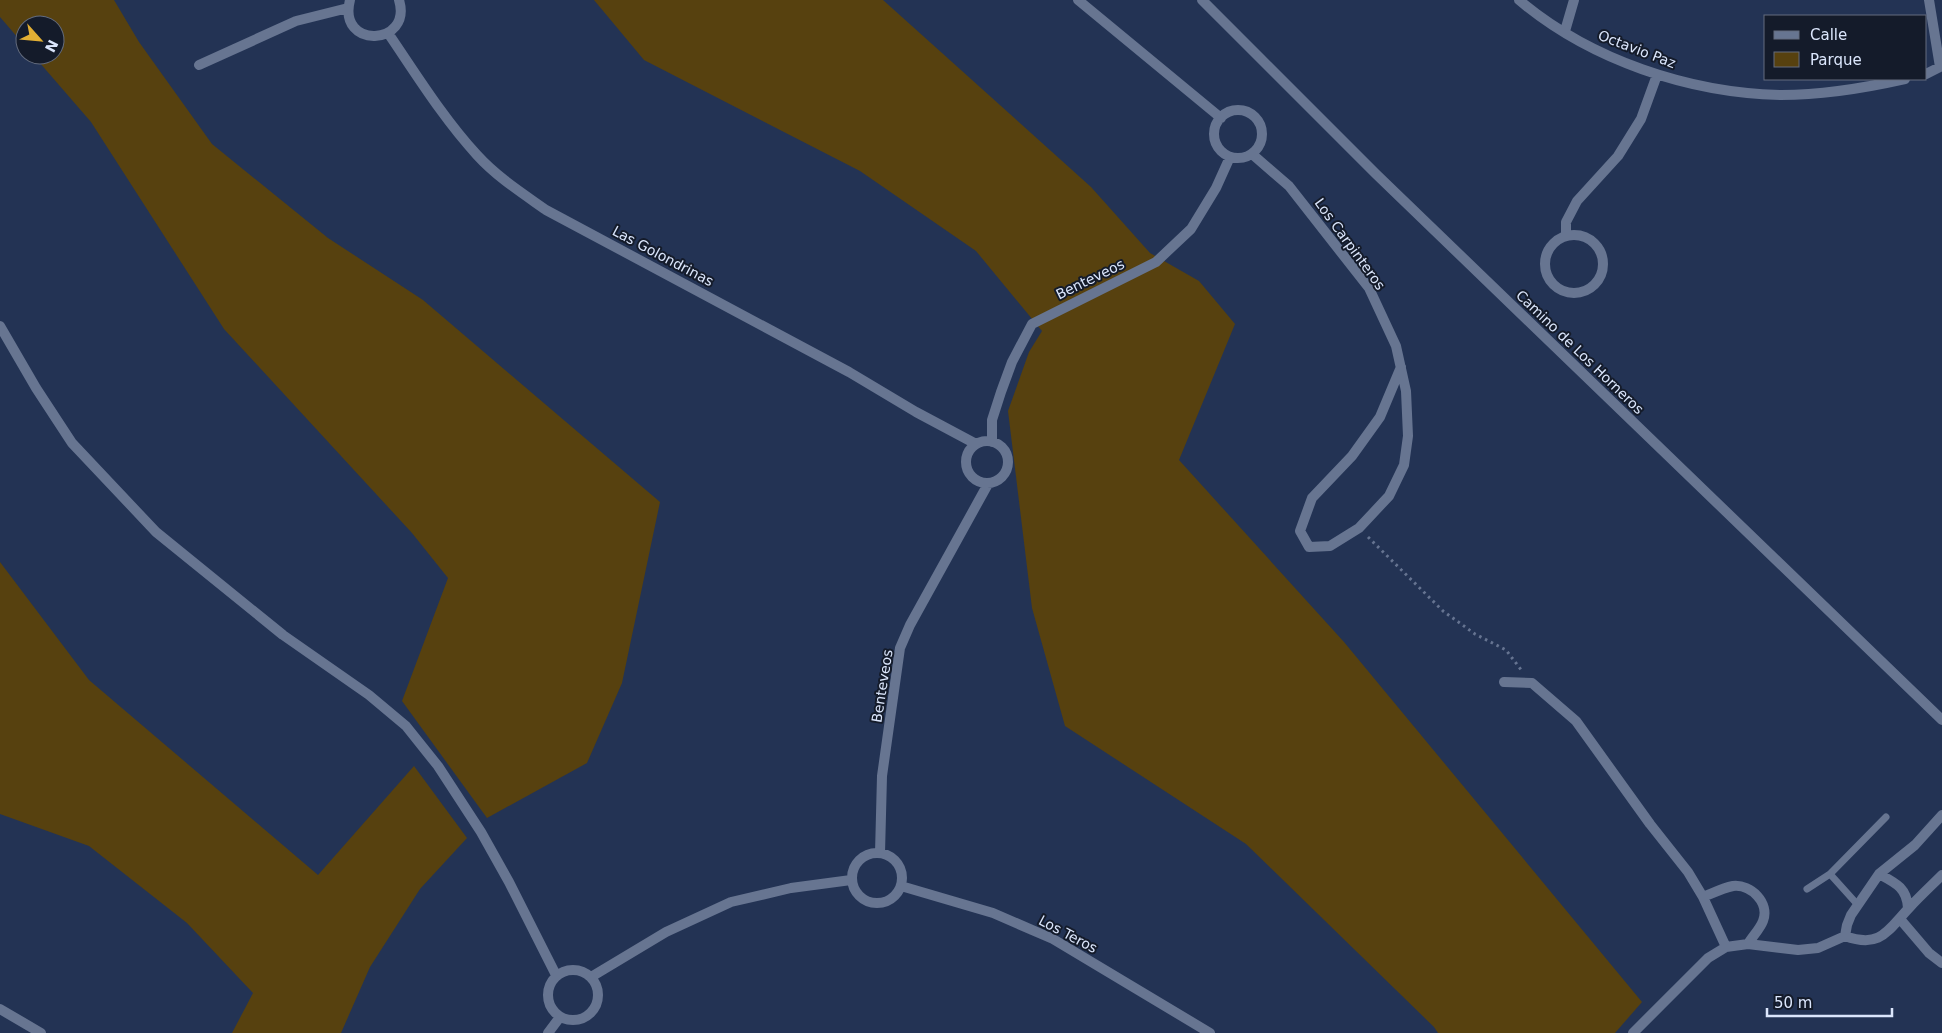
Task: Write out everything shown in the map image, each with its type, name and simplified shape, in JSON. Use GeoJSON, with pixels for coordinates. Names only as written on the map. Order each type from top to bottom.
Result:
{"type":"FeatureCollection","features":[{"type":"Feature","properties":{"kind":"street"},"geometry":{"type":"LineString","coordinates":[[199,65],[296,21],[349,4],[351,24],[364,35],[372,37],[388,33],[400,19],[399,0]]}},
{"type":"Feature","properties":{"kind":"street"},"geometry":{"type":"LineString","coordinates":[[1078,0],[1221,118]]}},
{"type":"Feature","properties":{"kind":"street","name":"Camino de Los Horneros"},"geometry":{"type":"LineString","coordinates":[[1202,0],[1376,174],[1942,720]]}},
{"type":"Feature","properties":{"kind":"street","name":"Octavio Paz"},"geometry":{"type":"LineString","coordinates":[[1519,0],[1533,12],[1598,51],[1657,75],[1728,91],[1782,95],[1855,90],[1900,80]]}},
{"type":"Feature","properties":{"kind":"street"},"geometry":{"type":"LineString","coordinates":[[1565,31],[1574,0]]}},
{"type":"Feature","properties":{"kind":"street"},"geometry":{"type":"LineString","coordinates":[[1927,74],[1941,67],[1930,0]]}},
{"type":"Feature","properties":{"kind":"street","name":"Las Golondrinas"},"geometry":{"type":"LineString","coordinates":[[388,33],[452,125],[478,156],[505,181],[546,210],[850,372],[916,412],[976,444]]}},
{"type":"Feature","properties":{"kind":"street"},"geometry":{"type":"LineString","coordinates":[[1566,235],[1566,222],[1577,201],[1618,156],[1640,119],[1657,75]]}},
{"type":"Feature","properties":{"kind":"street"},"geometry":{"type":"LineString","coordinates":[[1235,110],[1250,113],[1256,118],[1260,125],[1262,141],[1252,154],[1238,158],[1230,157],[1223,153],[1215,140],[1216,124],[1221,118],[1235,110]]}},
{"type":"Feature","properties":{"kind":"street","name":"Los Carpinteros"},"geometry":{"type":"LineString","coordinates":[[1252,154],[1289,186],[1369,288],[1396,346],[1401,367],[1406,391],[1408,436],[1404,465],[1389,496],[1359,528],[1330,546],[1310,547],[1300,531],[1312,498],[1352,456],[1380,417],[1401,367]]}},
{"type":"Feature","properties":{"kind":"street","name":"Benteveos"},"geometry":{"type":"LineString","coordinates":[[880,853],[882,776],[900,648],[910,625],[988,484],[994,483],[1005,474],[1009,461],[1004,449],[992,442],[992,420],[1000,392],[1012,362],[1032,324],[1156,262],[1191,229],[1216,188],[1230,157]]}},
{"type":"Feature","properties":{"kind":"street"},"geometry":{"type":"LineString","coordinates":[[1576,234],[1593,242],[1599,249],[1602,258],[1603,268],[1600,277],[1594,285],[1577,293],[1567,293],[1558,289],[1551,283],[1544,265],[1550,246],[1557,239],[1566,235],[1576,234]]}},
{"type":"Feature","properties":{"kind":"street"},"geometry":{"type":"LineString","coordinates":[[0,326],[36,388],[72,443],[156,532],[283,635],[369,695],[406,726],[438,766],[481,832],[509,882],[556,975]]}},
{"type":"Feature","properties":{"kind":"street"},"geometry":{"type":"LineString","coordinates":[[988,484],[974,480],[966,469],[967,454],[976,444],[987,441],[992,442]]}},
{"type":"Feature","properties":{"kind":"street"},"geometry":{"type":"LineString","coordinates":[[1504,682],[1532,684],[1576,721],[1650,824],[1688,872],[1703,897],[1726,947]]}},
{"type":"Feature","properties":{"kind":"street"},"geometry":{"type":"LineString","coordinates":[[1845,936],[1846,925],[1857,904],[1880,874],[1915,845],[1942,815]]}},
{"type":"Feature","properties":{"kind":"street"},"geometry":{"type":"LineString","coordinates":[[880,853],[887,855],[898,864],[901,871],[901,886],[892,899],[885,902],[870,903],[857,894],[851,880],[852,871],[856,863],[863,857],[880,853]]}},
{"type":"Feature","properties":{"kind":"street"},"geometry":{"type":"LineString","coordinates":[[1880,874],[1898,884],[1904,891],[1908,899],[1908,908]]}},
{"type":"Feature","properties":{"kind":"street"},"geometry":{"type":"LineString","coordinates":[[1633,1033],[1708,958],[1726,947],[1748,944],[1798,950],[1818,948],[1845,936],[1858,941],[1879,938],[1888,932],[1908,908],[1942,875]]}},
{"type":"Feature","properties":{"kind":"street"},"geometry":{"type":"LineString","coordinates":[[592,977],[666,932],[731,902],[791,888],[851,880]]}},
{"type":"Feature","properties":{"kind":"street","name":"Los Teros"},"geometry":{"type":"LineString","coordinates":[[901,886],[993,913],[1053,939],[1210,1033]]}},
{"type":"Feature","properties":{"kind":"street"},"geometry":{"type":"LineString","coordinates":[[1703,897],[1732,886],[1750,889],[1757,895],[1762,903],[1763,921],[1748,944]]}},
{"type":"Feature","properties":{"kind":"street"},"geometry":{"type":"LineString","coordinates":[[1900,919],[1929,953],[1942,963]]}},
{"type":"Feature","properties":{"kind":"street"},"geometry":{"type":"LineString","coordinates":[[570,969],[578,970],[592,977],[598,992],[595,1007],[584,1018],[576,1020],[560,1017],[554,1012],[547,998],[551,982],[556,975],[570,969]]}},
{"type":"Feature","properties":{"kind":"street"},"geometry":{"type":"LineString","coordinates":[[0,1009],[41,1033]]}},
{"type":"Feature","properties":{"kind":"street"},"geometry":{"type":"LineString","coordinates":[[548,1033],[560,1017]]}},
{"type":"Feature","properties":{"kind":"lane"},"geometry":{"type":"LineString","coordinates":[[1808,889],[1830,874],[1886,817]]}},
{"type":"Feature","properties":{"kind":"lane"},"geometry":{"type":"LineString","coordinates":[[1830,874],[1857,904]]}},
{"type":"Feature","properties":{"kind":"path"},"geometry":{"type":"LineString","coordinates":[[1359,528],[1443,611],[1475,634],[1506,650],[1532,684]]}},
{"type":"Feature","properties":{"kind":"green space"},"geometry":{"type":"Polygon","coordinates":[[[0,0],[114,0],[139,42],[212,144],[328,238],[423,300],[660,502],[622,683],[587,763],[487,818],[402,701],[448,578],[412,533],[224,329],[91,122],[42,65],[65,65],[65,15],[15,15],[15,34],[0,17],[0,0]]]}},
{"type":"Feature","properties":{"kind":"green space"},"geometry":{"type":"Polygon","coordinates":[[[594,0],[883,0],[1091,187],[1150,253],[1199,281],[1235,324],[1179,460],[1344,642],[1642,1002],[1615,1033],[1438,1033],[1246,844],[1065,726],[1032,608],[1008,411],[1029,352],[1042,331],[976,251],[860,171],[644,60],[594,0]]]}},
{"type":"Feature","properties":{"kind":"green space"},"geometry":{"type":"Polygon","coordinates":[[[0,562],[89,680],[318,875],[414,766],[467,838],[420,889],[370,967],[341,1033],[232,1033],[253,993],[187,923],[89,846],[0,814],[0,562]]]}}]}
